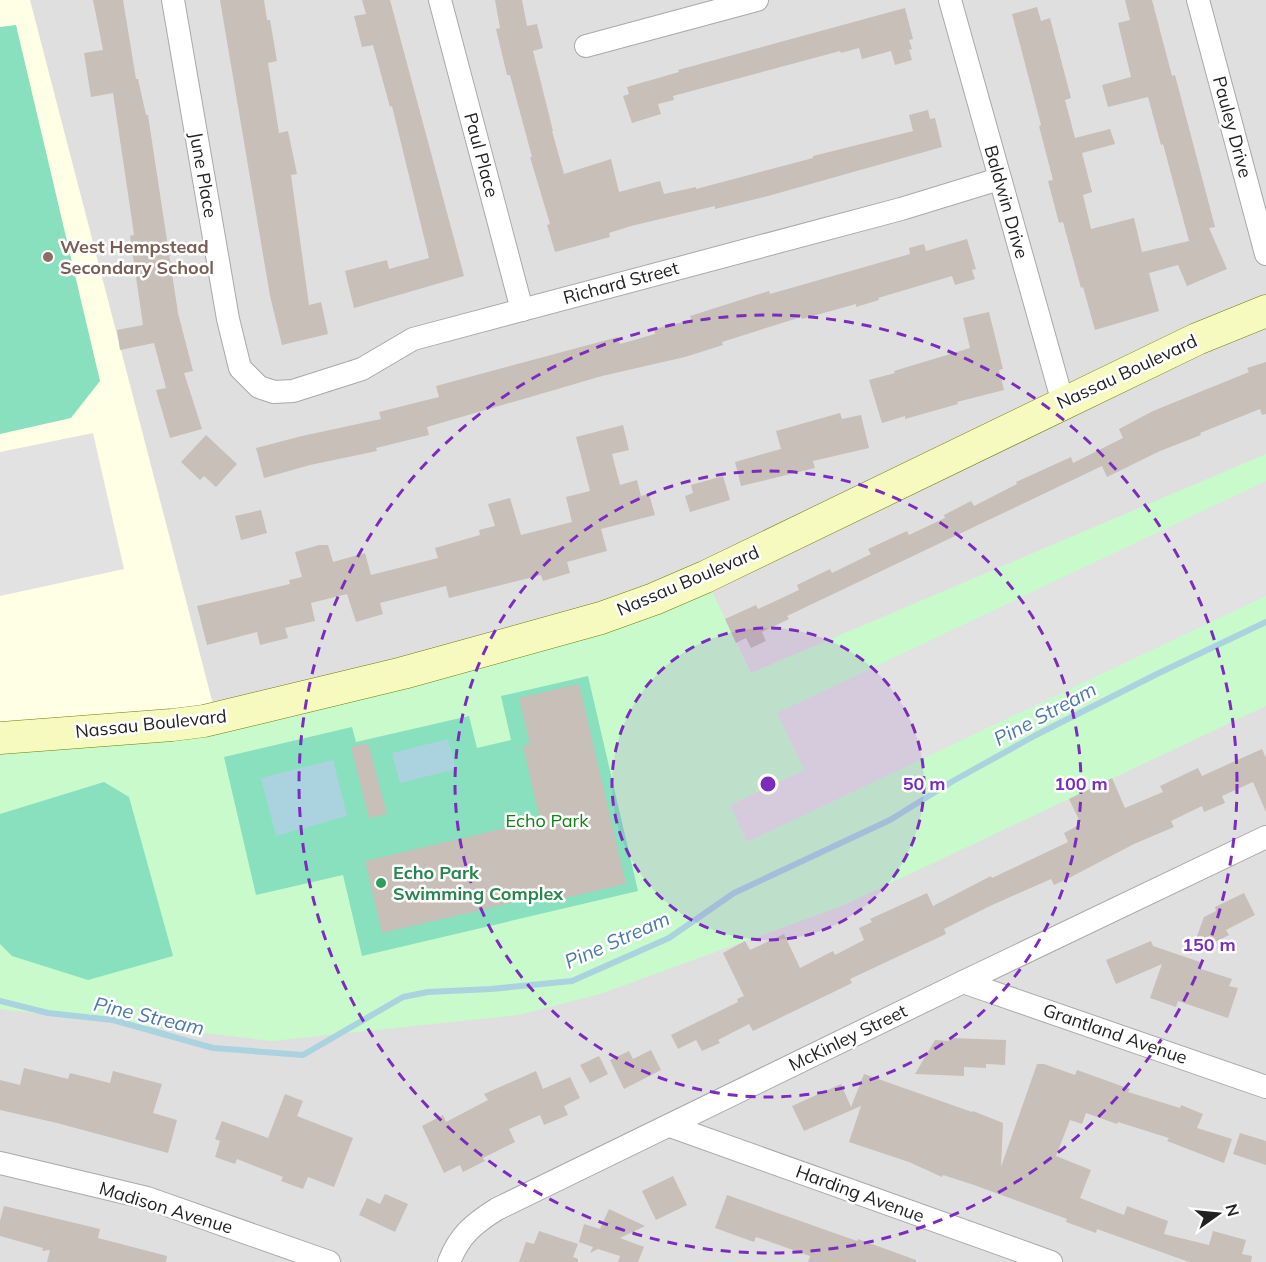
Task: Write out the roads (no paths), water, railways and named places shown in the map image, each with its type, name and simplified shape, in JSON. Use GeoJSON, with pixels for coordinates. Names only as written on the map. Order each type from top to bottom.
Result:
{"type":"FeatureCollection","features":[{"type":"Feature","properties":{"kind":"main road","name":"Nassau Boulevard"},"geometry":{"type":"LineString","coordinates":[[0,738],[172,725],[215,718],[403,673],[601,618],[705,577],[1062,403],[1197,339],[1266,311]]}},
{"type":"Feature","properties":{"kind":"street","name":"June Place"},"geometry":{"type":"LineString","coordinates":[[173,0],[228,319],[240,368],[250,380]]}},
{"type":"Feature","properties":{"kind":"street","name":"Paul Place"},"geometry":{"type":"LineString","coordinates":[[440,0],[522,310]]}},
{"type":"Feature","properties":{"kind":"street"},"geometry":{"type":"LineString","coordinates":[[586,46],[757,0]]}},
{"type":"Feature","properties":{"kind":"street","name":"Baldwin Drive"},"geometry":{"type":"LineString","coordinates":[[950,0],[1062,403]]}},
{"type":"Feature","properties":{"kind":"street","name":"Pauley Drive"},"geometry":{"type":"LineString","coordinates":[[1198,0],[1266,254]]}},
{"type":"Feature","properties":{"kind":"street","name":"Richard Street"},"geometry":{"type":"LineString","coordinates":[[250,380],[259,387],[274,392],[293,391],[362,369],[413,339],[999,180]]}},
{"type":"Feature","properties":{"kind":"street","name":"McKinley Street"},"geometry":{"type":"LineString","coordinates":[[449,1262],[455,1246],[475,1223],[490,1214],[963,982],[1266,837]]}},
{"type":"Feature","properties":{"kind":"street","name":"Grantland Avenue"},"geometry":{"type":"LineString","coordinates":[[963,982],[1266,1087]]}},
{"type":"Feature","properties":{"kind":"street","name":"Harding Avenue"},"geometry":{"type":"LineString","coordinates":[[670,1126],[1051,1262]]}},
{"type":"Feature","properties":{"kind":"street","name":"Madison Avenue"},"geometry":{"type":"LineString","coordinates":[[0,1163],[147,1198],[329,1262]]}},
{"type":"Feature","properties":{"kind":"water"},"geometry":{"type":"Polygon","coordinates":[[[448,739],[456,769],[400,783],[392,753],[448,739]]]}},
{"type":"Feature","properties":{"kind":"water"},"geometry":{"type":"Polygon","coordinates":[[[333,760],[347,816],[276,836],[261,778],[333,760]]]}},
{"type":"Feature","properties":{"kind":"waterway","name":"Pine Stream"},"geometry":{"type":"LineString","coordinates":[[0,1001],[48,1013],[113,1020],[213,1048],[303,1055],[403,997],[428,992],[491,989],[572,981],[669,938],[734,893],[890,820],[953,781],[1036,735],[1266,622]]}},
{"type":"Feature","properties":{"kind":"place","name":"West Hempstead Secondary School"},"geometry":{"type":"Point","coordinates":[48,257]}},
{"type":"Feature","properties":{"kind":"place","name":"Echo Park Swimming Complex"},"geometry":{"type":"Point","coordinates":[381,883]}},
{"type":"Feature","properties":{"kind":"park label","name":"Echo Park"},"geometry":{"type":"Point","coordinates":[547,821]}}]}
